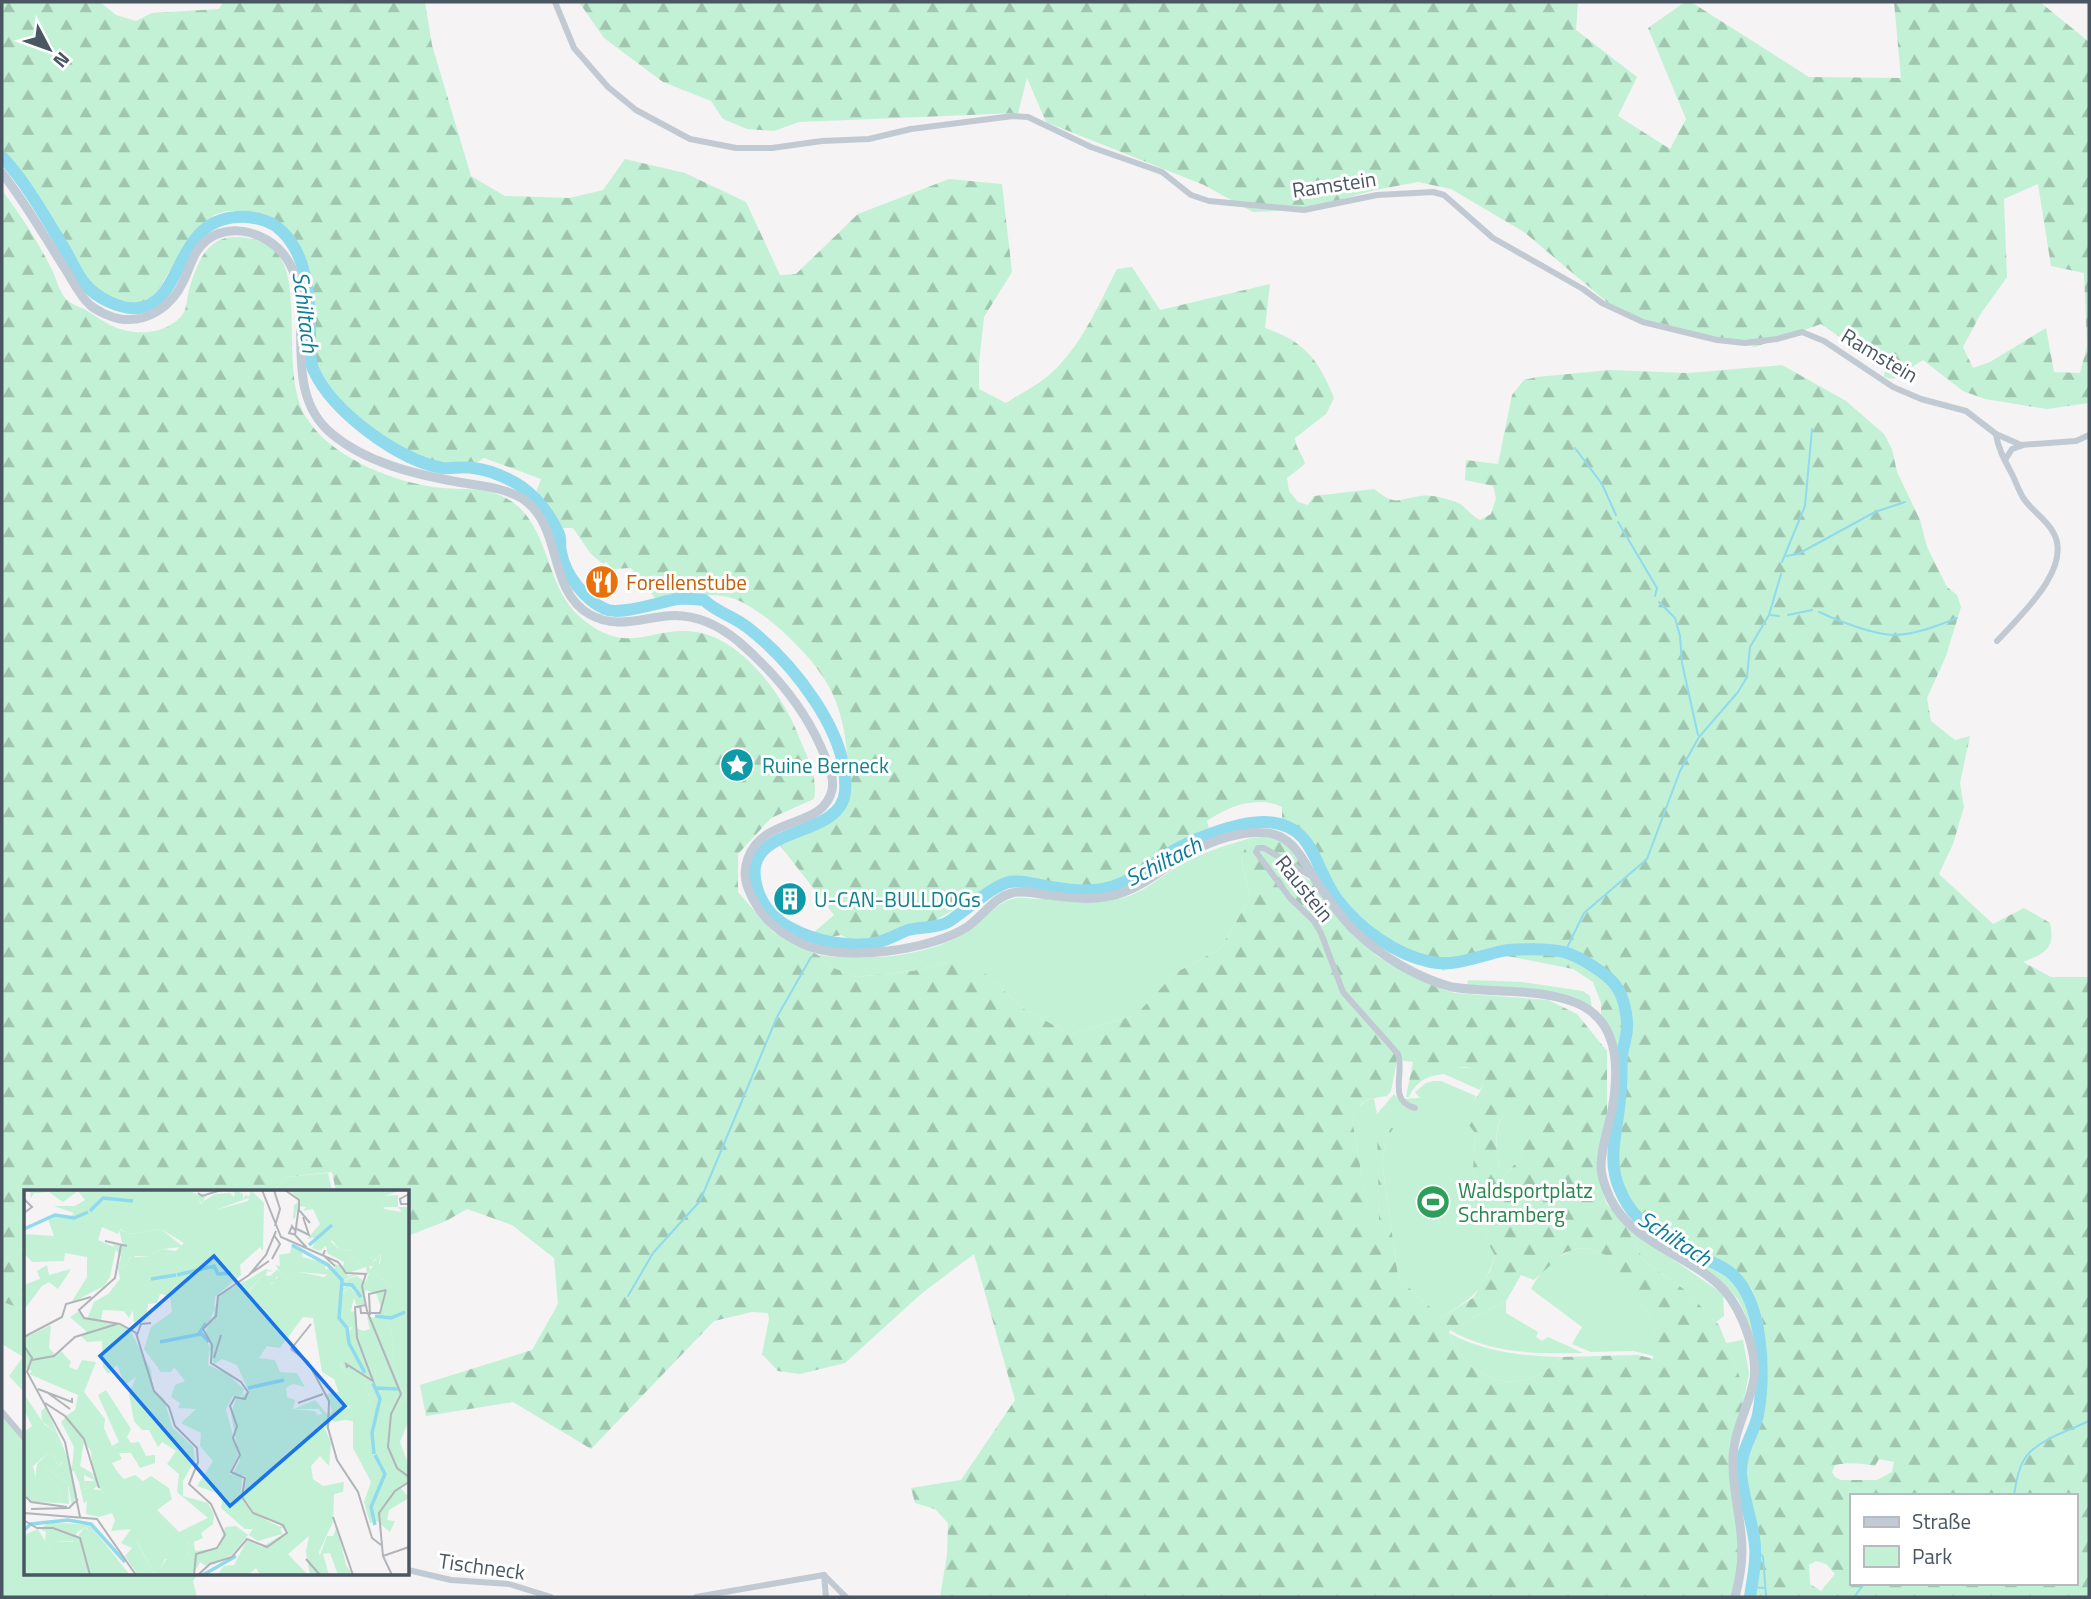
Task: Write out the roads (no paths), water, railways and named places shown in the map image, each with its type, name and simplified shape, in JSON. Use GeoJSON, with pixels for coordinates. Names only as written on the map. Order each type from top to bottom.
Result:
{"type":"FeatureCollection","features":[{"type":"Feature","properties":{"kind":"main road"},"geometry":{"type":"LineString","coordinates":[[2,173],[89,304],[117,319],[149,316],[168,305],[182,286],[194,256],[211,237],[236,229],[262,237],[288,262],[295,278],[301,317],[301,381],[310,407],[334,436],[356,450],[393,467],[454,482],[493,488],[526,502],[545,524],[559,573],[576,603],[587,613],[611,622],[625,623],[664,616],[700,619],[734,637],[755,656],[801,708],[813,730],[832,779],[830,796],[822,808],[766,835],[752,850],[746,868],[747,888],[761,914],[776,929],[800,943],[815,950],[847,954],[872,953],[934,941],[965,928],[1012,892],[1069,897],[1114,896],[1149,880],[1193,851],[1245,833],[1264,832],[1278,834],[1301,855],[1314,878],[1347,923],[1375,948],[1435,983],[1480,992],[1519,993],[1565,999],[1594,1012],[1604,1025],[1615,1054],[1616,1080],[1601,1168],[1611,1200],[1622,1217],[1638,1230],[1707,1275],[1725,1291],[1743,1319],[1752,1351],[1755,1381],[1733,1445],[1733,1482],[1742,1550],[1735,1597]]}},
{"type":"Feature","properties":{"kind":"street","name":"Ramstein"},"geometry":{"type":"LineString","coordinates":[[555,2],[574,48],[608,87],[636,110],[690,139],[736,148],[772,148],[822,141],[869,139],[911,129],[1013,116],[1028,117],[1091,147],[1162,172],[1191,195],[1209,201],[1304,210],[1377,195],[1433,192],[1444,195],[1493,238],[1564,277],[1602,303],[1643,322],[1717,340],[1745,343],[1777,339],[1802,332],[1824,341],[1893,387],[1921,399],[1966,411],[1996,434],[2021,446]]}},
{"type":"Feature","properties":{"kind":"street"},"geometry":{"type":"LineString","coordinates":[[1996,434],[1998,445],[2023,498],[2053,531],[2060,547],[2052,575],[1997,641]]}},
{"type":"Feature","properties":{"kind":"street"},"geometry":{"type":"LineString","coordinates":[[2005,460],[2012,449],[2021,446],[2076,441],[2089,435]]}},
{"type":"Feature","properties":{"kind":"street","name":"Raustein"},"geometry":{"type":"LineString","coordinates":[[1314,878],[1264,848],[1258,848],[1256,852],[1290,898],[1317,926],[1343,992],[1398,1054],[1401,1063],[1397,1090],[1405,1104],[1415,1108]]}},
{"type":"Feature","properties":{"kind":"street"},"geometry":{"type":"LineString","coordinates":[[2,1412],[24,1438]]}},
{"type":"Feature","properties":{"kind":"street","name":"Tischneck"},"geometry":{"type":"LineString","coordinates":[[410,1570],[451,1580],[509,1584],[551,1597]]}},
{"type":"Feature","properties":{"kind":"street"},"geometry":{"type":"LineString","coordinates":[[696,1597],[824,1575]]}},
{"type":"Feature","properties":{"kind":"street"},"geometry":{"type":"LineString","coordinates":[[824,1575],[827,1597]]}},
{"type":"Feature","properties":{"kind":"street"},"geometry":{"type":"LineString","coordinates":[[824,1575],[846,1597]]}},
{"type":"Feature","properties":{"kind":"waterway","name":"Schiltach"},"geometry":{"type":"LineString","coordinates":[[2,157],[37,203],[83,281],[103,299],[124,307],[138,308],[153,303],[164,292],[190,246],[201,232],[216,222],[247,217],[273,224],[295,249],[305,276],[312,367],[323,387],[351,418],[387,445],[425,463],[442,468],[469,467],[486,471],[522,487],[538,502],[555,526],[560,537],[563,561],[571,578],[590,600],[605,609],[629,610],[677,599],[704,600],[742,623],[764,641],[799,679],[814,700],[828,723],[844,769],[845,792],[839,808],[826,819],[775,842],[762,852],[755,867],[757,888],[765,906],[789,927],[833,942],[857,945],[879,942],[908,930],[948,922],[986,894],[1009,882],[1081,890],[1112,887],[1200,838],[1227,828],[1264,822],[1281,824],[1303,838],[1329,887],[1346,910],[1379,939],[1404,953],[1431,962],[1449,963],[1508,950],[1558,951],[1577,957],[1607,976],[1622,997],[1627,1024],[1613,1156],[1620,1190],[1627,1204],[1642,1221],[1681,1241],[1697,1255],[1733,1275],[1751,1304],[1756,1322],[1760,1341],[1760,1399],[1756,1423],[1741,1466],[1755,1546],[1750,1597]]}},
{"type":"Feature","properties":{"kind":"waterway"},"geometry":{"type":"LineString","coordinates":[[1782,562],[1805,506],[1812,429]]}},
{"type":"Feature","properties":{"kind":"waterway"},"geometry":{"type":"LineString","coordinates":[[1575,448],[1602,484],[1616,515]]}},
{"type":"Feature","properties":{"kind":"waterway"},"geometry":{"type":"LineString","coordinates":[[1786,556],[1798,554],[1875,512],[1905,502]]}},
{"type":"Feature","properties":{"kind":"waterway"},"geometry":{"type":"LineString","coordinates":[[1618,522],[1657,588],[1655,596]]}},
{"type":"Feature","properties":{"kind":"waterway"},"geometry":{"type":"LineString","coordinates":[[1565,952],[1584,913],[1647,859],[1680,771],[1699,737],[1738,692],[1747,677],[1750,647],[1769,615],[1781,574]]}},
{"type":"Feature","properties":{"kind":"waterway"},"geometry":{"type":"LineString","coordinates":[[1659,602],[1675,618],[1698,735]]}},
{"type":"Feature","properties":{"kind":"waterway"},"geometry":{"type":"LineString","coordinates":[[1788,615],[1812,610]]}},
{"type":"Feature","properties":{"kind":"waterway"},"geometry":{"type":"LineString","coordinates":[[1819,612],[1865,630],[1893,635],[1917,632],[1957,618]]}},
{"type":"Feature","properties":{"kind":"waterway"},"geometry":{"type":"LineString","coordinates":[[1770,615],[1779,616]]}},
{"type":"Feature","properties":{"kind":"waterway"},"geometry":{"type":"LineString","coordinates":[[628,1296],[653,1253],[700,1201],[777,1017],[811,957]]}},
{"type":"Feature","properties":{"kind":"waterway"},"geometry":{"type":"LineString","coordinates":[[2014,1494],[2020,1467],[2029,1453],[2050,1439],[2089,1421]]}},
{"type":"Feature","properties":{"kind":"waterway"},"geometry":{"type":"LineString","coordinates":[[1756,1549],[1763,1557],[1766,1596]]}},
{"type":"Feature","properties":{"kind":"waterway"},"geometry":{"type":"LineString","coordinates":[[1854,1597],[1863,1585]]}},
{"type":"Feature","properties":{"kind":"waterway"},"geometry":{"type":"LineString","coordinates":[[1751,1587],[1764,1588]]}},
{"type":"Feature","properties":{"kind":"place","name":"Forellenstube"},"geometry":{"type":"Point","coordinates":[602,582]}},
{"type":"Feature","properties":{"kind":"place","name":"Ruine Berneck"},"geometry":{"type":"Point","coordinates":[737,765]}},
{"type":"Feature","properties":{"kind":"place","name":"U-CAN-BULLDOGs"},"geometry":{"type":"Point","coordinates":[790,899]}},
{"type":"Feature","properties":{"kind":"place","name":"Waldsportplatz Schramberg"},"geometry":{"type":"Point","coordinates":[1433,1202]}}]}
